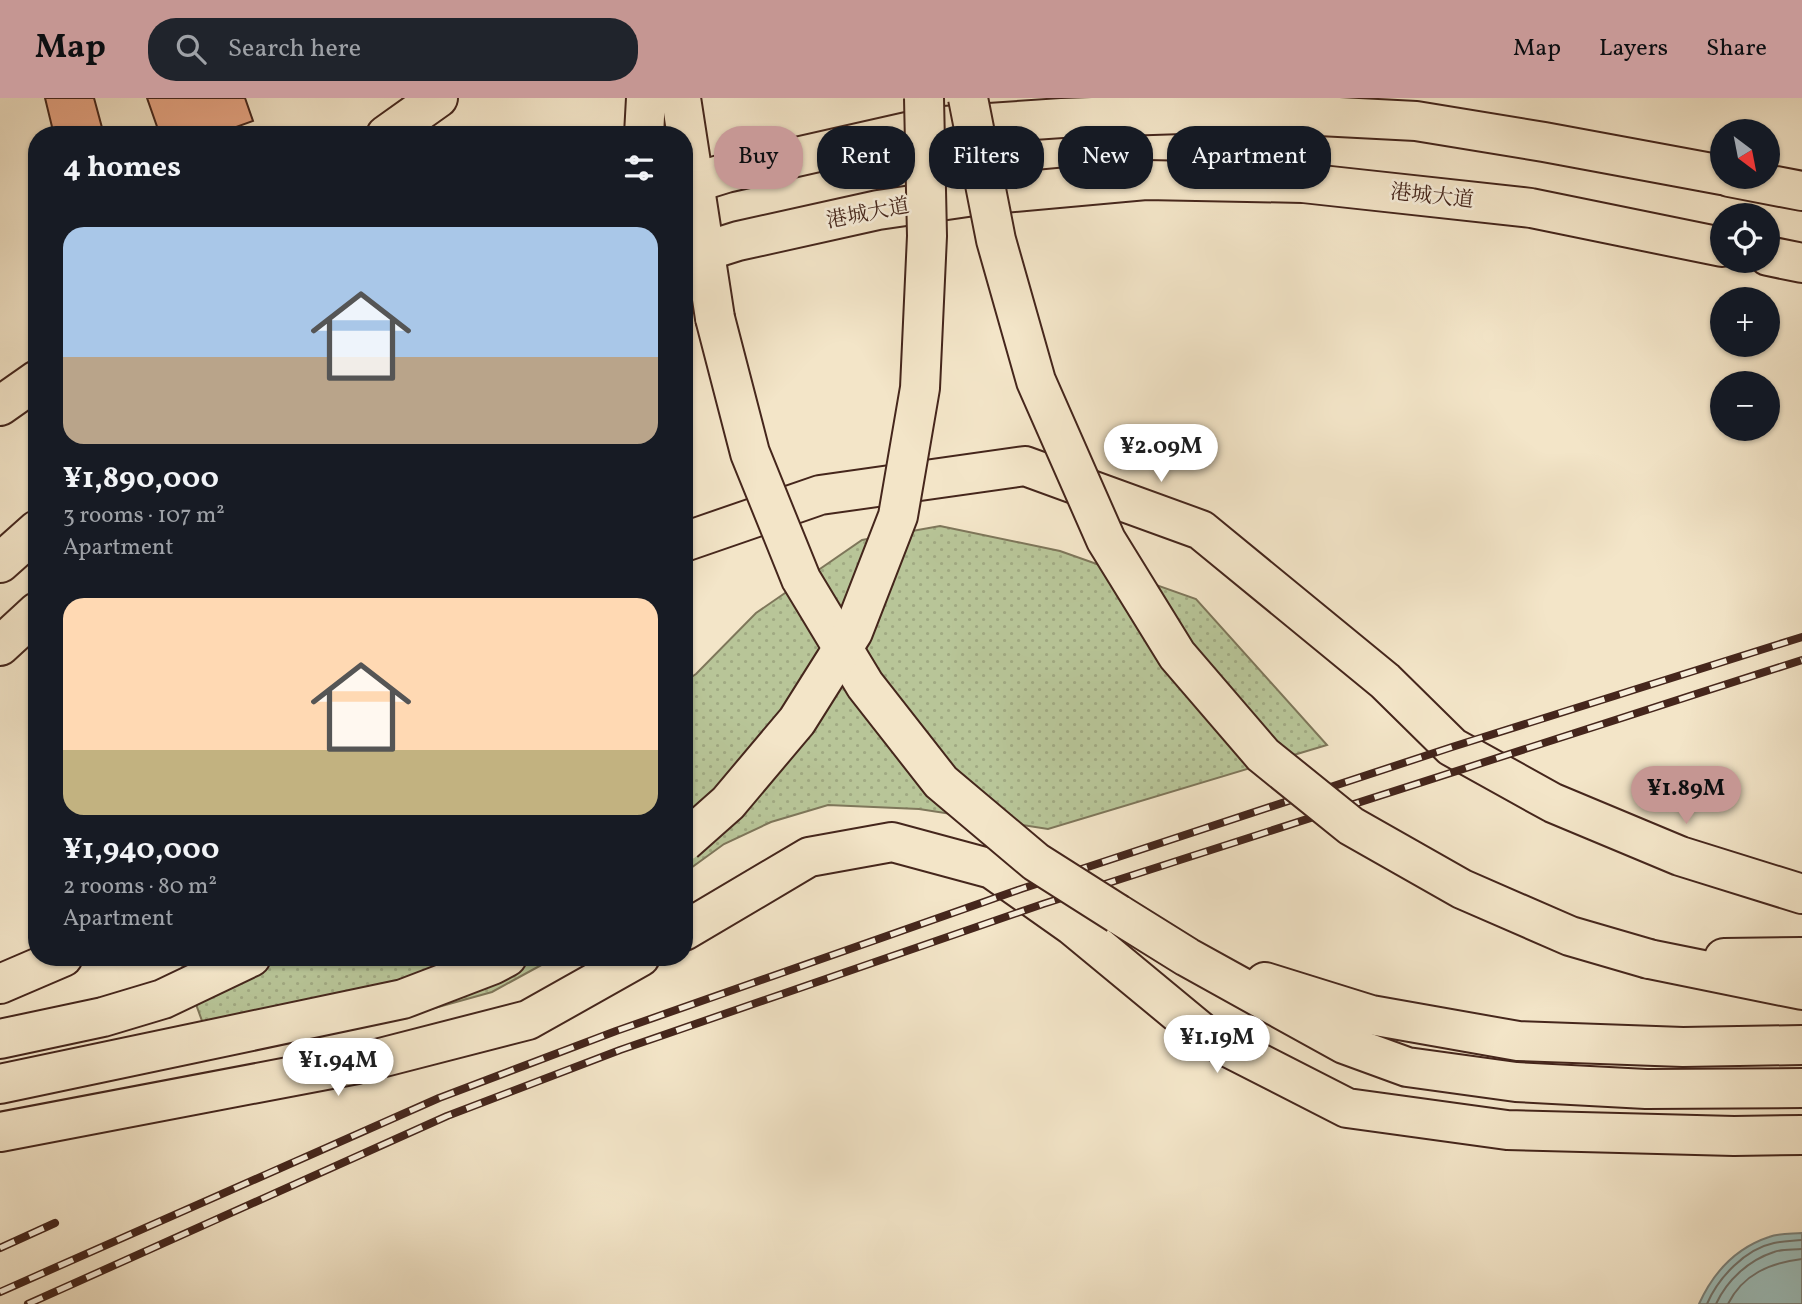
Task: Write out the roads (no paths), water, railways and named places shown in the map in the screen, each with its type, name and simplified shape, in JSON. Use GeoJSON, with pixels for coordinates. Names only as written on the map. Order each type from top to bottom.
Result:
{"type":"FeatureCollection","features":[{"type":"Feature","properties":{"kind":"main road"},"geometry":{"type":"LineString","coordinates":[[399,126],[438,98]]}},
{"type":"Feature","properties":{"kind":"main road"},"geometry":{"type":"LineString","coordinates":[[644,126],[646,98]]}},
{"type":"Feature","properties":{"kind":"main road"},"geometry":{"type":"LineString","coordinates":[[681,98],[685,126]]}},
{"type":"Feature","properties":{"kind":"main road"},"geometry":{"type":"LineString","coordinates":[[693,834],[728,803],[797,721],[853,632],[898,516],[920,388],[927,236],[924,98]]}},
{"type":"Feature","properties":{"kind":"main road"},"geometry":{"type":"LineString","coordinates":[[968,98],[996,240],[1036,381],[1106,540],[1177,655],[1263,755],[1351,826],[1462,889],[1570,936],[1648,959],[1802,990]]}},
{"type":"Feature","properties":{"kind":"main road"},"geometry":{"type":"LineString","coordinates":[[693,183],[726,173],[929,127],[1062,118],[1243,112],[1416,121],[1710,174]]}},
{"type":"Feature","properties":{"kind":"main road"},"geometry":{"type":"LineString","coordinates":[[693,176],[715,318],[750,453],[801,579],[865,685],[941,782],[1037,862],[1187,957],[1344,1044],[1407,1067],[1516,1082],[1646,1089],[1802,1088]]}},
{"type":"Feature","properties":{"kind":"main road","name":"港城大道"},"geometry":{"type":"LineString","coordinates":[[693,255],[738,241],[878,210],[981,195],[1146,180],[1303,183],[1517,206],[1710,245]]}},
{"type":"Feature","properties":{"kind":"main road"},"geometry":{"type":"LineString","coordinates":[[1780,187],[1802,191]]}},
{"type":"Feature","properties":{"kind":"main road"},"geometry":{"type":"LineString","coordinates":[[1780,259],[1802,264]]}},
{"type":"Feature","properties":{"kind":"main road"},"geometry":{"type":"LineString","coordinates":[[0,406],[28,386]]}},
{"type":"Feature","properties":{"kind":"main road"},"geometry":{"type":"LineString","coordinates":[[693,539],[820,495],[1025,466],[1201,530],[1385,681],[1452,747],[1553,803],[1680,856],[1802,894]]}},
{"type":"Feature","properties":{"kind":"main road"},"geometry":{"type":"LineString","coordinates":[[0,563],[28,538]]}},
{"type":"Feature","properties":{"kind":"main road"},"geometry":{"type":"LineString","coordinates":[[0,646],[28,620]]}},
{"type":"Feature","properties":{"kind":"main road"},"geometry":{"type":"LineString","coordinates":[[693,926],[809,857],[892,842],[992,869],[1073,926],[1206,1036],[1347,1108],[1507,1130],[1734,1136],[1802,1135]]}},
{"type":"Feature","properties":{"kind":"main road"},"geometry":{"type":"LineString","coordinates":[[1187,957],[1371,1015],[1518,1041],[1683,1048],[1802,1045]]}},
{"type":"Feature","properties":{"kind":"main road"},"geometry":{"type":"LineString","coordinates":[[1648,959],[1802,957]]}},
{"type":"Feature","properties":{"kind":"main road"},"geometry":{"type":"LineString","coordinates":[[0,984],[42,966]]}},
{"type":"Feature","properties":{"kind":"main road"},"geometry":{"type":"LineString","coordinates":[[0,1039],[103,1017],[163,999],[232,966]]}},
{"type":"Feature","properties":{"kind":"main road"},"geometry":{"type":"LineString","coordinates":[[0,1084],[403,999],[489,966]]}},
{"type":"Feature","properties":{"kind":"main road"},"geometry":{"type":"LineString","coordinates":[[0,1132],[357,1064],[528,1020],[624,966]]}},
{"type":"Feature","properties":{"kind":"water"},"geometry":{"type":"Polygon","coordinates":[[[1802,1233],[1802,1304],[1699,1304],[1719,1272],[1746,1248],[1773,1236],[1802,1233]]]}},
{"type":"Feature","properties":{"kind":"railway"},"geometry":{"type":"LineString","coordinates":[[0,1292],[439,1098],[616,1031],[1021,889],[1452,747],[1802,637]]}},
{"type":"Feature","properties":{"kind":"railway"},"geometry":{"type":"LineString","coordinates":[[28,1304],[447,1116],[620,1050],[1043,904],[1802,660]]}},
{"type":"Feature","properties":{"kind":"railway"},"geometry":{"type":"LineString","coordinates":[[0,1248],[55,1223]]}}]}
